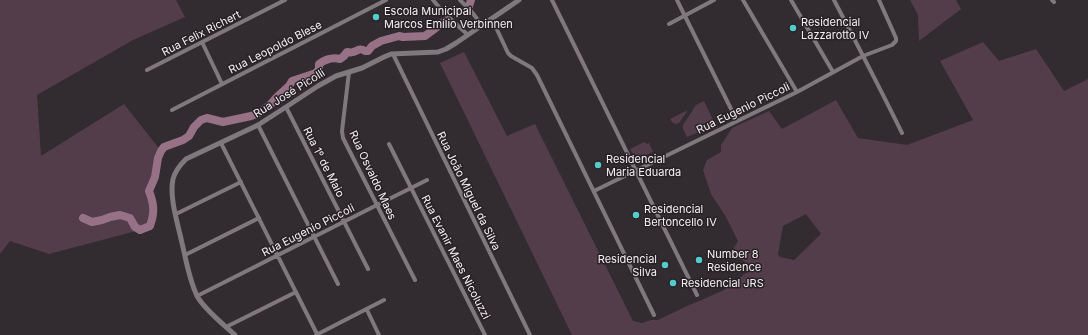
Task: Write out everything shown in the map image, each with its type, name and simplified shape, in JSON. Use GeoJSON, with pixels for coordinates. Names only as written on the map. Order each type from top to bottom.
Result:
{"type":"FeatureCollection","features":[{"type":"Feature","properties":{"kind":"street","name":"Rua Felix Richert"},"geometry":{"type":"LineString","coordinates":[[147,70],[285,0]]}},
{"type":"Feature","properties":{"kind":"street","name":"Rua Leopoldo Blese"},"geometry":{"type":"LineString","coordinates":[[172,110],[386,0]]}},
{"type":"Feature","properties":{"kind":"street"},"geometry":{"type":"LineString","coordinates":[[433,0],[443,12],[468,35]]}},
{"type":"Feature","properties":{"kind":"street"},"geometry":{"type":"LineString","coordinates":[[460,0],[482,25]]}},
{"type":"Feature","properties":{"kind":"street","name":"Rua José Picolli"},"geometry":{"type":"LineString","coordinates":[[197,296],[185,255],[176,214],[172,186],[179,166],[186,159],[258,125],[336,76],[362,68],[393,54],[438,52],[451,46],[519,0]]}},
{"type":"Feature","properties":{"kind":"street"},"geometry":{"type":"LineString","coordinates":[[552,0],[696,295]]}},
{"type":"Feature","properties":{"kind":"street"},"geometry":{"type":"LineString","coordinates":[[677,0],[737,121]]}},
{"type":"Feature","properties":{"kind":"street"},"geometry":{"type":"LineString","coordinates":[[669,24],[714,0]]}},
{"type":"Feature","properties":{"kind":"street"},"geometry":{"type":"LineString","coordinates":[[743,0],[797,92]]}},
{"type":"Feature","properties":{"kind":"street"},"geometry":{"type":"LineString","coordinates":[[791,0],[834,72]]}},
{"type":"Feature","properties":{"kind":"street"},"geometry":{"type":"LineString","coordinates":[[834,0],[902,133]]}},
{"type":"Feature","properties":{"kind":"street","name":"Rua Eugenio Piccoli"},"geometry":{"type":"LineString","coordinates":[[594,191],[797,92],[863,56],[892,45],[896,41],[896,38],[879,0]]}},
{"type":"Feature","properties":{"kind":"street"},"geometry":{"type":"LineString","coordinates":[[492,19],[508,53],[532,68],[537,75],[654,315]]}},
{"type":"Feature","properties":{"kind":"street"},"geometry":{"type":"LineString","coordinates":[[202,42],[222,84]]}},
{"type":"Feature","properties":{"kind":"street","name":"Rua João Miguel da Silva"},"geometry":{"type":"LineString","coordinates":[[393,54],[530,335]]}},
{"type":"Feature","properties":{"kind":"street","name":"Rua Osvaldo Maes"},"geometry":{"type":"LineString","coordinates":[[349,72],[342,134],[415,280]]}},
{"type":"Feature","properties":{"kind":"street","name":"Rua 1º de Maio"},"geometry":{"type":"LineString","coordinates":[[286,107],[368,269]]}},
{"type":"Feature","properties":{"kind":"street"},"geometry":{"type":"LineString","coordinates":[[258,125],[338,284]]}},
{"type":"Feature","properties":{"kind":"street"},"geometry":{"type":"LineString","coordinates":[[221,143],[316,334],[384,300]]}},
{"type":"Feature","properties":{"kind":"street","name":"Rua Evanir Maes Nicoluzzi"},"geometry":{"type":"LineString","coordinates":[[390,144],[485,335]]}},
{"type":"Feature","properties":{"kind":"street","name":"Rua Eugenio Piccoli"},"geometry":{"type":"LineString","coordinates":[[197,296],[428,180]]}},
{"type":"Feature","properties":{"kind":"street"},"geometry":{"type":"LineString","coordinates":[[176,214],[241,182]]}},
{"type":"Feature","properties":{"kind":"street"},"geometry":{"type":"LineString","coordinates":[[185,255],[259,218]]}},
{"type":"Feature","properties":{"kind":"street"},"geometry":{"type":"LineString","coordinates":[[226,327],[296,292]]}},
{"type":"Feature","properties":{"kind":"street"},"geometry":{"type":"LineString","coordinates":[[197,296],[204,306],[235,335]]}},
{"type":"Feature","properties":{"kind":"street"},"geometry":{"type":"LineString","coordinates":[[366,310],[379,335]]}},
{"type":"Feature","properties":{"kind":"shaded area"},"geometry":{"type":"Polygon","coordinates":[[[0,0],[176,0],[185,17],[133,40],[37,95],[41,156],[124,104],[161,151],[158,158],[155,177],[149,191],[153,208],[153,216],[150,226],[49,254],[10,241],[0,254],[0,0]]]}},
{"type":"Feature","properties":{"kind":"shaded area"},"geometry":{"type":"Polygon","coordinates":[[[910,0],[956,0],[961,9],[919,41],[918,15],[910,0]]]}},
{"type":"Feature","properties":{"kind":"shaded area"},"geometry":{"type":"Polygon","coordinates":[[[983,42],[999,61],[1036,49],[1064,91],[1088,79],[1088,335],[572,335],[440,63],[464,52],[507,136],[535,124],[633,321],[642,323],[651,320],[658,320],[724,290],[750,270],[744,261],[736,258],[732,251],[738,241],[726,217],[711,194],[703,170],[707,160],[721,152],[721,145],[732,128],[769,111],[782,129],[836,100],[858,138],[907,145],[973,120],[940,61],[983,42]],[[806,214],[783,226],[778,254],[780,257],[794,260],[821,234],[806,214]]]}},
{"type":"Feature","properties":{"kind":"shaded area"},"geometry":{"type":"Polygon","coordinates":[[[704,101],[718,127],[708,131],[706,129],[687,137],[683,129],[683,125],[696,105],[704,101]]]}},
{"type":"Feature","properties":{"kind":"shaded area"},"geometry":{"type":"Polygon","coordinates":[[[688,110],[679,123],[675,124],[670,119],[688,110]]]}},
{"type":"Feature","properties":{"kind":"shaded area"},"geometry":{"type":"Polygon","coordinates":[[[644,142],[647,144],[649,143],[653,152],[639,158],[635,158],[630,149],[644,142]]]}},
{"type":"Feature","properties":{"kind":"waterway"},"geometry":{"type":"LineString","coordinates":[[469,6],[471,0]]}},
{"type":"Feature","properties":{"kind":"waterway"},"geometry":{"type":"LineString","coordinates":[[83,218],[92,222],[120,215],[130,218],[135,227],[140,230],[150,226],[153,216],[153,208],[149,191],[155,177],[158,158],[161,151],[164,147],[183,140],[189,136],[194,127],[201,120],[207,118],[223,122],[259,113],[270,105],[292,81],[316,73],[319,69],[319,64],[324,61],[332,58],[340,59],[347,52],[360,49],[368,51],[372,46],[381,41],[399,36],[425,36],[445,21]]}},
{"type":"Feature","properties":{"kind":"place","name":"Escola Municipal Marcos Emílio Verbinnen"},"geometry":{"type":"Point","coordinates":[376,17]}},
{"type":"Feature","properties":{"kind":"place","name":"Residencial Lazzarotto IV"},"geometry":{"type":"Point","coordinates":[793,28]}},
{"type":"Feature","properties":{"kind":"place","name":"Residencial Maria Eduarda"},"geometry":{"type":"Point","coordinates":[598,165]}},
{"type":"Feature","properties":{"kind":"place","name":"Residencial Bertoncello IV"},"geometry":{"type":"Point","coordinates":[636,215]}},
{"type":"Feature","properties":{"kind":"place","name":"Number 8 Residence"},"geometry":{"type":"Point","coordinates":[699,260]}},
{"type":"Feature","properties":{"kind":"place","name":"Residencial Silva"},"geometry":{"type":"Point","coordinates":[665,265]}},
{"type":"Feature","properties":{"kind":"place","name":"Residencial JRS"},"geometry":{"type":"Point","coordinates":[673,283]}}]}
